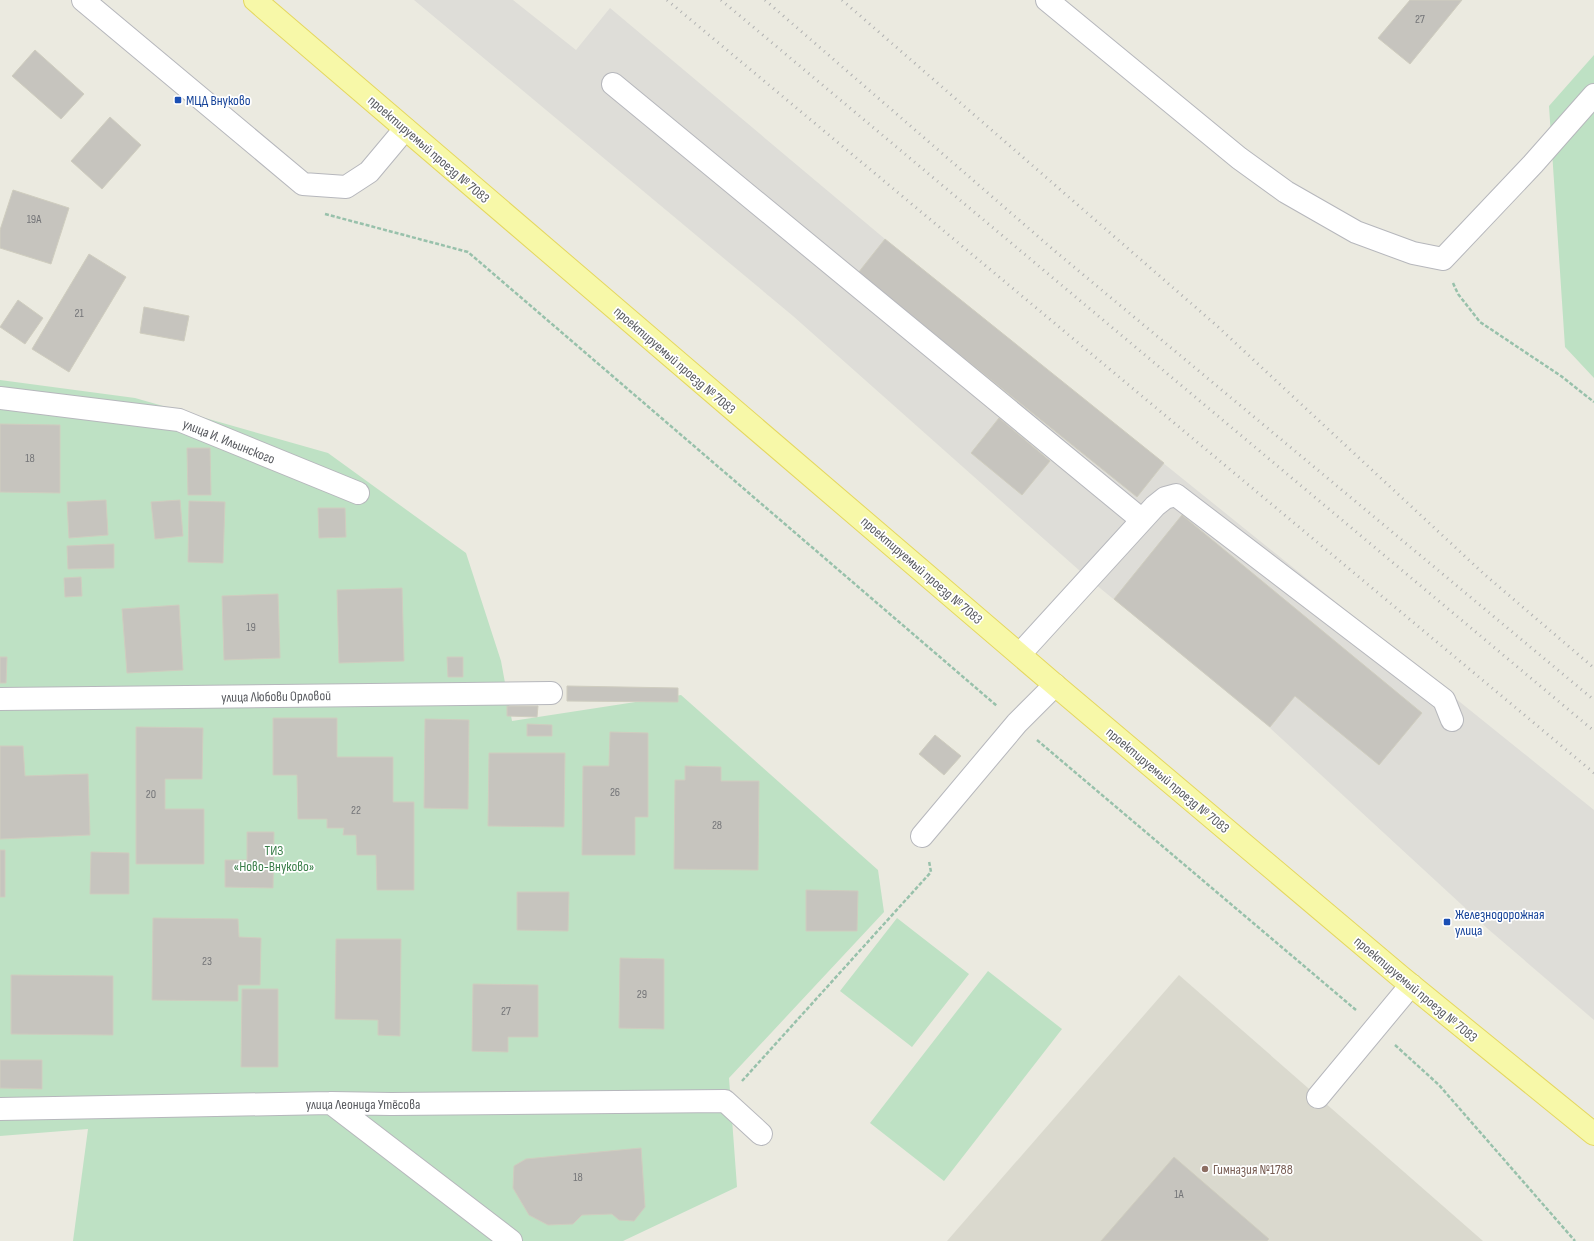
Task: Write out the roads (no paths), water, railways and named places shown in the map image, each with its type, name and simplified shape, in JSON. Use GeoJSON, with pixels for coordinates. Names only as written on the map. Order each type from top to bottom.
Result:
{"type":"FeatureCollection","features":[{"type":"Feature","properties":{"kind":"main road","name":"проектируемый проезд № 7083"},"geometry":{"type":"LineString","coordinates":[[255,0],[1055,685],[1411,985],[1594,1134]]}},
{"type":"Feature","properties":{"kind":"street"},"geometry":{"type":"LineString","coordinates":[[83,0],[302,184],[346,187],[369,172],[406,129]]}},
{"type":"Feature","properties":{"kind":"street"},"geometry":{"type":"LineString","coordinates":[[1047,0],[1239,158],[1286,192],[1356,232],[1413,253],[1443,259],[1533,164],[1594,95]]}},
{"type":"Feature","properties":{"kind":"street"},"geometry":{"type":"LineString","coordinates":[[612,84],[1142,520]]}},
{"type":"Feature","properties":{"kind":"street","name":"улица И. Ильинского"},"geometry":{"type":"LineString","coordinates":[[0,398],[179,420],[358,493]]}},
{"type":"Feature","properties":{"kind":"street"},"geometry":{"type":"LineString","coordinates":[[1020,654],[1155,506],[1165,498],[1176,495],[1444,700],[1452,720]]}},
{"type":"Feature","properties":{"kind":"street"},"geometry":{"type":"LineString","coordinates":[[922,836],[1017,723],[1055,685]]}},
{"type":"Feature","properties":{"kind":"street","name":"улица Любови Орловой"},"geometry":{"type":"LineString","coordinates":[[0,699],[551,693]]}},
{"type":"Feature","properties":{"kind":"street"},"geometry":{"type":"LineString","coordinates":[[1318,1097],[1411,985]]}},
{"type":"Feature","properties":{"kind":"street","name":"улица Леонида Утёсова"},"geometry":{"type":"LineString","coordinates":[[0,1109],[331,1103],[391,1104],[725,1101],[761,1134]]}},
{"type":"Feature","properties":{"kind":"street"},"geometry":{"type":"LineString","coordinates":[[331,1103],[511,1241]]}},
{"type":"Feature","properties":{"kind":"railway"},"geometry":{"type":"LineString","coordinates":[[667,0],[1594,773]]}},
{"type":"Feature","properties":{"kind":"railway"},"geometry":{"type":"LineString","coordinates":[[721,0],[1594,731]]}},
{"type":"Feature","properties":{"kind":"railway"},"geometry":{"type":"LineString","coordinates":[[765,0],[1056,252],[1594,700]]}},
{"type":"Feature","properties":{"kind":"railway"},"geometry":{"type":"LineString","coordinates":[[842,0],[1216,325],[1484,574],[1594,668]]}},
{"type":"Feature","properties":{"kind":"place","name":"МЦД Внуково"},"geometry":{"type":"Point","coordinates":[178,100]}},
{"type":"Feature","properties":{"kind":"place","name":"Железнодорожная улица"},"geometry":{"type":"Point","coordinates":[1447,922]}},
{"type":"Feature","properties":{"kind":"place","name":"Гимназия №1788"},"geometry":{"type":"Point","coordinates":[1205,1169]}},
{"type":"Feature","properties":{"kind":"park label","name":"ТИЗ «Ново-Внуково»"},"geometry":{"type":"Point","coordinates":[274,858]}}]}
